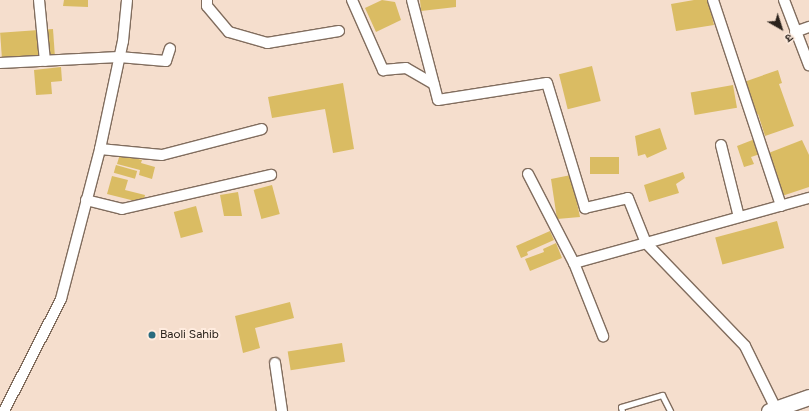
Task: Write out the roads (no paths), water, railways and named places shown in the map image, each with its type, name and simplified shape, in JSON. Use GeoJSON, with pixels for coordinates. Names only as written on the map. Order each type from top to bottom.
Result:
{"type":"FeatureCollection","features":[{"type":"Feature","properties":{"kind":"street"},"geometry":{"type":"LineString","coordinates":[[39,0],[45,61]]}},
{"type":"Feature","properties":{"kind":"street"},"geometry":{"type":"LineString","coordinates":[[4,411],[61,299],[100,149],[120,57],[127,0]]}},
{"type":"Feature","properties":{"kind":"street"},"geometry":{"type":"LineString","coordinates":[[207,0],[208,6],[229,32],[267,42],[339,31]]}},
{"type":"Feature","properties":{"kind":"street"},"geometry":{"type":"LineString","coordinates":[[352,0],[383,70],[406,68],[434,84]]}},
{"type":"Feature","properties":{"kind":"street"},"geometry":{"type":"LineString","coordinates":[[412,0],[438,100],[547,83],[585,208],[628,198],[646,243],[745,346],[772,410],[809,398]]}},
{"type":"Feature","properties":{"kind":"street"},"geometry":{"type":"LineString","coordinates":[[713,0],[781,206]]}},
{"type":"Feature","properties":{"kind":"street"},"geometry":{"type":"LineString","coordinates":[[784,0],[809,65]]}},
{"type":"Feature","properties":{"kind":"street"},"geometry":{"type":"LineString","coordinates":[[796,32],[809,27]]}},
{"type":"Feature","properties":{"kind":"street"},"geometry":{"type":"LineString","coordinates":[[0,63],[120,57],[166,61],[170,49]]}},
{"type":"Feature","properties":{"kind":"street"},"geometry":{"type":"LineString","coordinates":[[100,149],[162,155],[262,129]]}},
{"type":"Feature","properties":{"kind":"street"},"geometry":{"type":"LineString","coordinates":[[721,145],[739,217]]}},
{"type":"Feature","properties":{"kind":"street"},"geometry":{"type":"LineString","coordinates":[[528,174],[574,263],[603,336]]}},
{"type":"Feature","properties":{"kind":"street"},"geometry":{"type":"LineString","coordinates":[[86,200],[122,209],[271,175]]}},
{"type":"Feature","properties":{"kind":"street"},"geometry":{"type":"LineString","coordinates":[[574,263],[809,198]]}},
{"type":"Feature","properties":{"kind":"street"},"geometry":{"type":"LineString","coordinates":[[274,363],[282,411]]}},
{"type":"Feature","properties":{"kind":"lane"},"geometry":{"type":"LineString","coordinates":[[622,411],[621,407],[662,396],[670,411]]}},
{"type":"Feature","properties":{"kind":"place","name":"Baoli Sahib"},"geometry":{"type":"Point","coordinates":[152,335]}}]}
